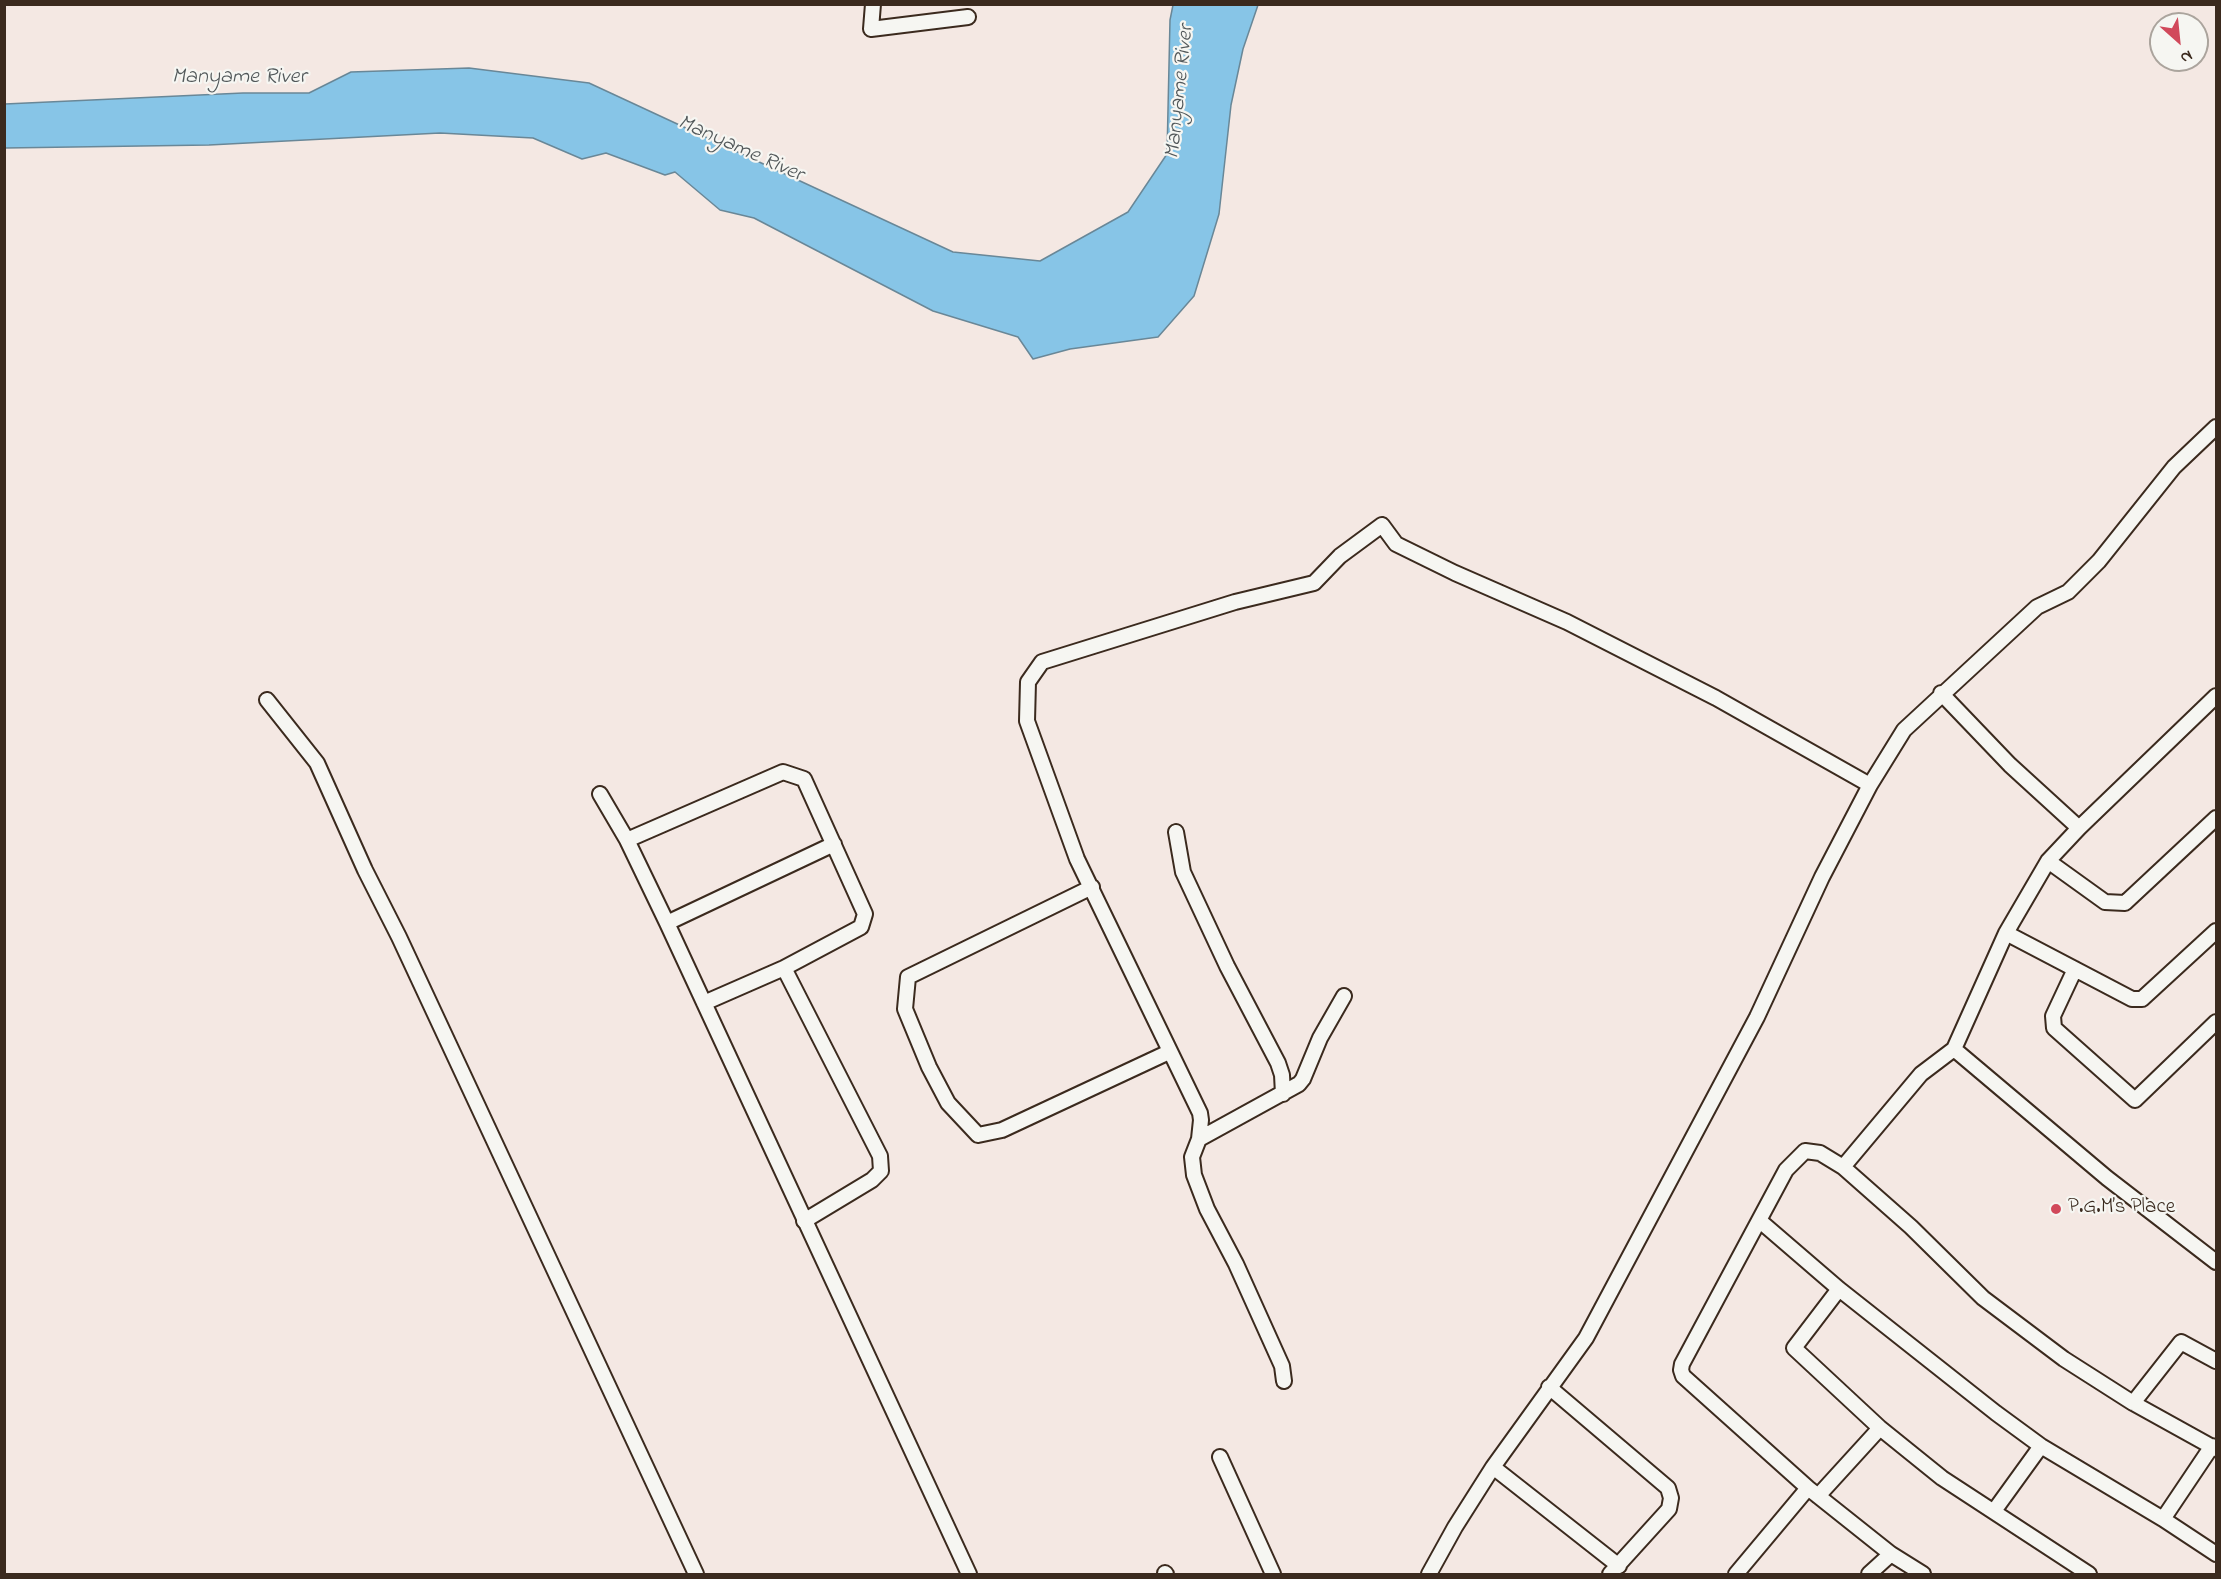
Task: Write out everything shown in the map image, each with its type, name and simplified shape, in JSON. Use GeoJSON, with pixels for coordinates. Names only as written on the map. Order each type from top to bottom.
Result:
{"type":"FeatureCollection","features":[{"type":"Feature","properties":{"kind":"street"},"geometry":{"type":"LineString","coordinates":[[873,4],[871,28],[968,17]]}},
{"type":"Feature","properties":{"kind":"street"},"geometry":{"type":"LineString","coordinates":[[1429,1575],[1455,1527],[1493,1467],[1586,1338],[1757,1017],[1822,877],[1870,785],[1905,730],[1941,693],[2037,607],[2068,592],[2099,561],[2174,467],[2217,427]]}},
{"type":"Feature","properties":{"kind":"street"},"geometry":{"type":"LineString","coordinates":[[1284,1381],[1282,1366],[1236,1264],[1207,1209],[1194,1175],[1192,1157],[1199,1139],[1200,1113],[1077,859],[1027,721],[1028,682],[1042,662],[1235,602],[1314,583],[1340,556],[1382,525],[1396,544],[1493,590],[1548,612],[1716,698],[1870,785]]}},
{"type":"Feature","properties":{"kind":"street"},"geometry":{"type":"LineString","coordinates":[[1941,693],[2010,765],[2079,828]]}},
{"type":"Feature","properties":{"kind":"street"},"geometry":{"type":"LineString","coordinates":[[1843,1167],[1921,1074],[1954,1049],[2006,933],[2048,861],[2079,828],[2217,696]]}},
{"type":"Feature","properties":{"kind":"street"},"geometry":{"type":"LineString","coordinates":[[267,700],[317,763],[696,1575]]}},
{"type":"Feature","properties":{"kind":"street"},"geometry":{"type":"LineString","coordinates":[[627,840],[783,772],[804,779],[865,914],[861,927],[784,968],[704,1003]]}},
{"type":"Feature","properties":{"kind":"street"},"geometry":{"type":"LineString","coordinates":[[600,794],[627,840],[667,923],[969,1575]]}},
{"type":"Feature","properties":{"kind":"street"},"geometry":{"type":"LineString","coordinates":[[2048,861],[2105,902],[2126,903],[2217,818]]}},
{"type":"Feature","properties":{"kind":"street"},"geometry":{"type":"LineString","coordinates":[[1176,832],[1183,872],[1227,966],[1278,1064],[1282,1075],[1283,1094]]}},
{"type":"Feature","properties":{"kind":"street"},"geometry":{"type":"LineString","coordinates":[[667,923],[834,844]]}},
{"type":"Feature","properties":{"kind":"street"},"geometry":{"type":"LineString","coordinates":[[1092,887],[908,977],[905,1010],[929,1067],[948,1103],[978,1135],[1002,1130],[1169,1052]]}},
{"type":"Feature","properties":{"kind":"street"},"geometry":{"type":"LineString","coordinates":[[2006,933],[2132,999],[2142,999],[2217,931]]}},
{"type":"Feature","properties":{"kind":"street"},"geometry":{"type":"LineString","coordinates":[[784,968],[880,1156],[881,1171],[872,1180],[804,1221]]}},
{"type":"Feature","properties":{"kind":"street"},"geometry":{"type":"LineString","coordinates":[[2075,969],[2053,1016],[2054,1028],[2135,1100],[2217,1022]]}},
{"type":"Feature","properties":{"kind":"street"},"geometry":{"type":"LineString","coordinates":[[1199,1139],[1283,1094],[1303,1079],[1320,1038],[1344,996]]}},
{"type":"Feature","properties":{"kind":"street"},"geometry":{"type":"LineString","coordinates":[[1954,1049],[2107,1178],[2217,1262]]}},
{"type":"Feature","properties":{"kind":"street"},"geometry":{"type":"LineString","coordinates":[[1923,1575],[1891,1554],[1813,1492],[1683,1376],[1681,1370],[1682,1364],[1786,1170],[1805,1151],[1820,1153],[1843,1167],[1911,1227],[1983,1298],[2064,1359],[2214,1448],[2163,1519]]}},
{"type":"Feature","properties":{"kind":"street"},"geometry":{"type":"LineString","coordinates":[[1760,1221],[1839,1289],[1986,1406],[2041,1446],[2217,1554]]}},
{"type":"Feature","properties":{"kind":"street"},"geometry":{"type":"LineString","coordinates":[[1839,1289],[1794,1347],[1880,1428],[1942,1478],[2089,1575]]}},
{"type":"Feature","properties":{"kind":"street"},"geometry":{"type":"LineString","coordinates":[[2133,1402],[2181,1342],[2217,1361]]}},
{"type":"Feature","properties":{"kind":"street"},"geometry":{"type":"LineString","coordinates":[[1493,1467],[1614,1570],[1669,1509],[1671,1498],[1668,1488],[1549,1387]]}},
{"type":"Feature","properties":{"kind":"street"},"geometry":{"type":"LineString","coordinates":[[1736,1575],[1813,1492],[1880,1428]]}},
{"type":"Feature","properties":{"kind":"street"},"geometry":{"type":"LineString","coordinates":[[1994,1511],[2041,1446]]}},
{"type":"Feature","properties":{"kind":"street"},"geometry":{"type":"LineString","coordinates":[[1220,1457],[1274,1575]]}},
{"type":"Feature","properties":{"kind":"street"},"geometry":{"type":"LineString","coordinates":[[1869,1575],[1891,1554]]}},
{"type":"Feature","properties":{"kind":"water","name":"Manyame River"},"geometry":{"type":"Polygon","coordinates":[[[1173,5],[1258,5],[1243,49],[1231,105],[1219,214],[1194,296],[1158,337],[1070,349],[1033,359],[1018,337],[933,311],[754,218],[720,210],[675,172],[665,175],[606,153],[582,159],[533,138],[440,133],[209,145],[5,148],[5,104],[243,93],[309,93],[351,72],[469,68],[589,83],[953,252],[1040,261],[1128,212],[1167,154],[1170,20],[1173,5]]]}},
{"type":"Feature","properties":{"kind":"place","name":"P.G.M’s Place"},"geometry":{"type":"Point","coordinates":[2056,1209]}}]}
